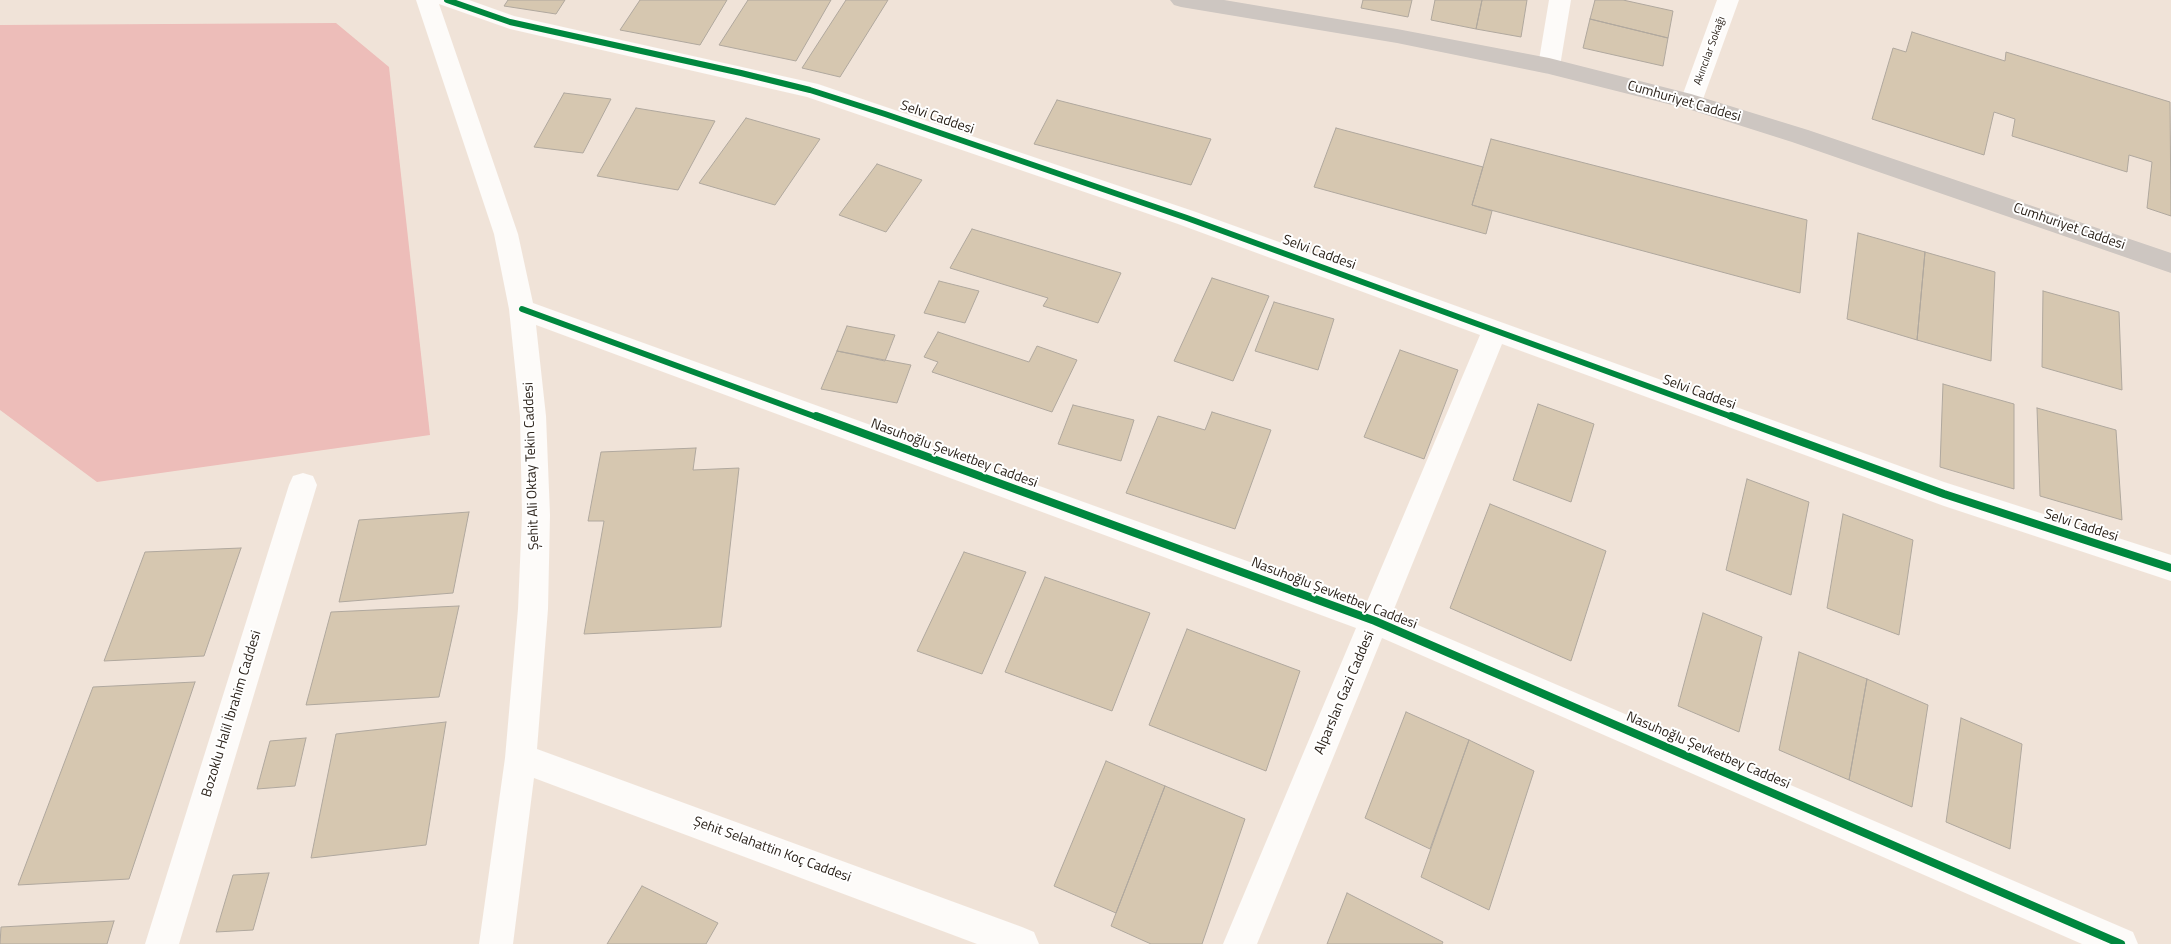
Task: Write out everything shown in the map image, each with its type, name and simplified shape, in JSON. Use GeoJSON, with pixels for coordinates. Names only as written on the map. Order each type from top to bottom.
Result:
{"type":"FeatureCollection","features":[{"type":"Feature","properties":{"kind":"main road","name":"Cumhuriyet Caddesi"},"geometry":{"type":"LineString","coordinates":[[1181,0],[1252,6],[1549,66],[1691,102],[1800,136],[2171,263]]}},
{"type":"Feature","properties":{"kind":"street","name":"Şehit Ali Oktay Tekin Caddesi"},"geometry":{"type":"LineString","coordinates":[[427,0],[506,234],[522,309],[533,416],[536,515],[533,609],[521,758],[496,944]]}},
{"type":"Feature","properties":{"kind":"street","name":"Selvi Caddesi"},"geometry":{"type":"LineString","coordinates":[[447,0],[510,22],[810,90],[1187,218],[1944,494],[2171,568]]}},
{"type":"Feature","properties":{"kind":"street"},"geometry":{"type":"LineString","coordinates":[[1549,66],[1560,0]]}},
{"type":"Feature","properties":{"kind":"street","name":"Akıncılar Sokağı"},"geometry":{"type":"LineString","coordinates":[[1691,102],[1728,0]]}},
{"type":"Feature","properties":{"kind":"street","name":"Nasuhoğlu Şevketbey Caddesi"},"geometry":{"type":"LineString","coordinates":[[522,309],[1375,621],[2121,944]]}},
{"type":"Feature","properties":{"kind":"street","name":"Alparslan Gazi Caddesi"},"geometry":{"type":"LineString","coordinates":[[1240,944],[1495,330]]}},
{"type":"Feature","properties":{"kind":"street","name":"Bozoklu Halil İbrahim Caddesi"},"geometry":{"type":"LineString","coordinates":[[162,944],[302,485]]}},
{"type":"Feature","properties":{"kind":"street","name":"Şehit Selahattin Koç Caddesi"},"geometry":{"type":"LineString","coordinates":[[521,758],[1022,944]]}},
{"type":"Feature","properties":{"kind":"shaded area"},"geometry":{"type":"Polygon","coordinates":[[[336,23],[389,67],[430,435],[97,482],[0,410],[0,25],[336,23]]]}},
{"type":"Feature","properties":{"kind":"building"},"geometry":{"type":"Polygon","coordinates":[[[508,0],[565,0],[556,14],[504,6],[508,0]]]}},
{"type":"Feature","properties":{"kind":"building"},"geometry":{"type":"Polygon","coordinates":[[[640,0],[727,0],[700,45],[620,30],[640,0]]]}},
{"type":"Feature","properties":{"kind":"building"},"geometry":{"type":"Polygon","coordinates":[[[748,0],[831,0],[796,61],[719,45],[748,0]]]}},
{"type":"Feature","properties":{"kind":"building"},"geometry":{"type":"Polygon","coordinates":[[[846,0],[888,0],[840,77],[802,68],[846,0]]]}},
{"type":"Feature","properties":{"kind":"building"},"geometry":{"type":"Polygon","coordinates":[[[1363,0],[1412,0],[1408,17],[1361,8],[1363,0]]]}},
{"type":"Feature","properties":{"kind":"building"},"geometry":{"type":"Polygon","coordinates":[[[1435,0],[1482,0],[1476,29],[1431,20],[1435,0]]]}},
{"type":"Feature","properties":{"kind":"building"},"geometry":{"type":"Polygon","coordinates":[[[1482,0],[1527,0],[1521,37],[1476,29],[1482,0]]]}},
{"type":"Feature","properties":{"kind":"building"},"geometry":{"type":"Polygon","coordinates":[[[1595,0],[1623,0],[1673,11],[1668,38],[1590,19],[1595,0]]]}},
{"type":"Feature","properties":{"kind":"building"},"geometry":{"type":"Polygon","coordinates":[[[1590,19],[1668,38],[1663,66],[1583,48],[1590,19]]]}},
{"type":"Feature","properties":{"kind":"building"},"geometry":{"type":"Polygon","coordinates":[[[1912,32],[2005,61],[2006,52],[2170,102],[2171,216],[2147,208],[2152,162],[2129,155],[2127,172],[2012,136],[2015,119],[1994,112],[1984,155],[1872,119],[1893,48],[1906,52],[1912,32]]]}},
{"type":"Feature","properties":{"kind":"building"},"geometry":{"type":"Polygon","coordinates":[[[564,93],[611,99],[583,153],[534,147],[564,93]]]}},
{"type":"Feature","properties":{"kind":"building"},"geometry":{"type":"Polygon","coordinates":[[[1057,100],[1211,139],[1191,185],[1034,144],[1057,100]]]}},
{"type":"Feature","properties":{"kind":"building"},"geometry":{"type":"Polygon","coordinates":[[[636,108],[715,121],[678,190],[597,176],[636,108]]]}},
{"type":"Feature","properties":{"kind":"building"},"geometry":{"type":"Polygon","coordinates":[[[746,118],[820,139],[775,205],[699,183],[746,118]]]}},
{"type":"Feature","properties":{"kind":"building"},"geometry":{"type":"Polygon","coordinates":[[[1336,128],[1483,167],[1472,205],[1492,211],[1486,234],[1314,187],[1336,128]]]}},
{"type":"Feature","properties":{"kind":"building"},"geometry":{"type":"Polygon","coordinates":[[[1491,139],[1807,220],[1800,293],[1472,205],[1491,139]]]}},
{"type":"Feature","properties":{"kind":"building"},"geometry":{"type":"Polygon","coordinates":[[[877,164],[922,180],[886,232],[839,215],[877,164]]]}},
{"type":"Feature","properties":{"kind":"building"},"geometry":{"type":"Polygon","coordinates":[[[972,229],[1121,273],[1098,323],[1043,306],[1048,298],[950,268],[972,229]]]}},
{"type":"Feature","properties":{"kind":"building"},"geometry":{"type":"Polygon","coordinates":[[[1858,233],[1925,252],[1917,340],[1847,319],[1858,233]]]}},
{"type":"Feature","properties":{"kind":"building"},"geometry":{"type":"Polygon","coordinates":[[[1925,252],[1995,272],[1991,361],[1917,340],[1925,252]]]}},
{"type":"Feature","properties":{"kind":"building"},"geometry":{"type":"Polygon","coordinates":[[[1212,278],[1269,296],[1233,381],[1174,361],[1212,278]]]}},
{"type":"Feature","properties":{"kind":"building"},"geometry":{"type":"Polygon","coordinates":[[[939,281],[979,291],[965,323],[924,313],[939,281]]]}},
{"type":"Feature","properties":{"kind":"building"},"geometry":{"type":"Polygon","coordinates":[[[2043,291],[2119,312],[2122,390],[2042,367],[2043,291]]]}},
{"type":"Feature","properties":{"kind":"building"},"geometry":{"type":"Polygon","coordinates":[[[1274,302],[1334,319],[1318,370],[1255,351],[1274,302]]]}},
{"type":"Feature","properties":{"kind":"building"},"geometry":{"type":"Polygon","coordinates":[[[847,326],[895,335],[885,361],[837,351],[847,326]]]}},
{"type":"Feature","properties":{"kind":"building"},"geometry":{"type":"Polygon","coordinates":[[[938,332],[1029,362],[1037,346],[1077,360],[1052,412],[932,372],[938,362],[924,357],[938,332]]]}},
{"type":"Feature","properties":{"kind":"building"},"geometry":{"type":"Polygon","coordinates":[[[1400,350],[1458,370],[1424,459],[1364,437],[1400,350]]]}},
{"type":"Feature","properties":{"kind":"building"},"geometry":{"type":"Polygon","coordinates":[[[837,351],[911,365],[897,403],[821,389],[837,351]]]}},
{"type":"Feature","properties":{"kind":"building"},"geometry":{"type":"Polygon","coordinates":[[[1943,384],[2014,404],[2014,489],[1940,467],[1943,384]]]}},
{"type":"Feature","properties":{"kind":"building"},"geometry":{"type":"Polygon","coordinates":[[[1538,404],[1594,424],[1571,502],[1513,480],[1538,404]]]}},
{"type":"Feature","properties":{"kind":"building"},"geometry":{"type":"Polygon","coordinates":[[[1073,405],[1134,420],[1121,461],[1058,444],[1073,405]]]}},
{"type":"Feature","properties":{"kind":"building"},"geometry":{"type":"Polygon","coordinates":[[[2037,408],[2116,430],[2122,520],[2040,496],[2037,408]]]}},
{"type":"Feature","properties":{"kind":"building"},"geometry":{"type":"Polygon","coordinates":[[[1212,412],[1271,430],[1235,529],[1126,493],[1158,416],[1205,430],[1212,412]]]}},
{"type":"Feature","properties":{"kind":"building"},"geometry":{"type":"Polygon","coordinates":[[[696,448],[693,470],[739,468],[721,627],[584,634],[604,521],[588,521],[601,452],[696,448]]]}},
{"type":"Feature","properties":{"kind":"building"},"geometry":{"type":"Polygon","coordinates":[[[1747,479],[1809,502],[1791,595],[1726,570],[1747,479]]]}},
{"type":"Feature","properties":{"kind":"building"},"geometry":{"type":"Polygon","coordinates":[[[1490,504],[1606,551],[1571,661],[1450,608],[1490,504]]]}},
{"type":"Feature","properties":{"kind":"building"},"geometry":{"type":"Polygon","coordinates":[[[469,512],[453,593],[339,602],[359,520],[469,512]]]}},
{"type":"Feature","properties":{"kind":"building"},"geometry":{"type":"Polygon","coordinates":[[[1843,514],[1913,540],[1899,635],[1827,608],[1843,514]]]}},
{"type":"Feature","properties":{"kind":"building"},"geometry":{"type":"Polygon","coordinates":[[[241,548],[204,656],[104,661],[145,552],[241,548]]]}},
{"type":"Feature","properties":{"kind":"building"},"geometry":{"type":"Polygon","coordinates":[[[964,552],[1026,572],[982,674],[917,651],[964,552]]]}},
{"type":"Feature","properties":{"kind":"building"},"geometry":{"type":"Polygon","coordinates":[[[1045,577],[1150,613],[1112,711],[1005,672],[1045,577]]]}},
{"type":"Feature","properties":{"kind":"building"},"geometry":{"type":"Polygon","coordinates":[[[459,606],[439,697],[306,705],[331,612],[459,606]]]}},
{"type":"Feature","properties":{"kind":"building"},"geometry":{"type":"Polygon","coordinates":[[[1703,613],[1762,637],[1739,732],[1678,706],[1703,613]]]}},
{"type":"Feature","properties":{"kind":"building"},"geometry":{"type":"Polygon","coordinates":[[[1187,629],[1300,671],[1266,771],[1149,725],[1187,629]]]}},
{"type":"Feature","properties":{"kind":"building"},"geometry":{"type":"Polygon","coordinates":[[[1799,652],[1867,679],[1849,780],[1779,750],[1799,652]]]}},
{"type":"Feature","properties":{"kind":"building"},"geometry":{"type":"Polygon","coordinates":[[[1867,679],[1928,705],[1912,807],[1849,780],[1867,679]]]}},
{"type":"Feature","properties":{"kind":"building"},"geometry":{"type":"Polygon","coordinates":[[[195,682],[129,879],[18,885],[93,687],[195,682]]]}},
{"type":"Feature","properties":{"kind":"building"},"geometry":{"type":"Polygon","coordinates":[[[1406,712],[1469,740],[1430,849],[1365,818],[1406,712]]]}},
{"type":"Feature","properties":{"kind":"building"},"geometry":{"type":"Polygon","coordinates":[[[1961,718],[2022,744],[2010,849],[1946,822],[1961,718]]]}},
{"type":"Feature","properties":{"kind":"building"},"geometry":{"type":"Polygon","coordinates":[[[446,722],[426,845],[311,858],[336,734],[446,722]]]}},
{"type":"Feature","properties":{"kind":"building"},"geometry":{"type":"Polygon","coordinates":[[[306,738],[295,786],[257,789],[270,741],[306,738]]]}},
{"type":"Feature","properties":{"kind":"building"},"geometry":{"type":"Polygon","coordinates":[[[1469,740],[1534,771],[1489,910],[1421,877],[1469,740]]]}},
{"type":"Feature","properties":{"kind":"building"},"geometry":{"type":"Polygon","coordinates":[[[1106,761],[1165,786],[1116,913],[1054,886],[1106,761]]]}},
{"type":"Feature","properties":{"kind":"building"},"geometry":{"type":"Polygon","coordinates":[[[1165,786],[1245,819],[1202,944],[1151,944],[1111,926],[1165,786]]]}},
{"type":"Feature","properties":{"kind":"building"},"geometry":{"type":"Polygon","coordinates":[[[269,873],[253,930],[216,932],[233,875],[269,873]]]}},
{"type":"Feature","properties":{"kind":"building"},"geometry":{"type":"Polygon","coordinates":[[[642,886],[718,923],[706,944],[607,944],[642,886]]]}},
{"type":"Feature","properties":{"kind":"building"},"geometry":{"type":"Polygon","coordinates":[[[1347,893],[1443,942],[1442,944],[1327,944],[1347,893]]]}},
{"type":"Feature","properties":{"kind":"building"},"geometry":{"type":"Polygon","coordinates":[[[114,921],[107,944],[0,944],[1,927],[114,921]]]}},
{"type":"Feature","properties":{"kind":"cycle path"},"geometry":{"type":"LineString","coordinates":[[447,0],[510,22],[741,73],[810,90],[885,114],[1187,218],[1944,494],[2171,568]]}},
{"type":"Feature","properties":{"kind":"cycle path"},"geometry":{"type":"LineString","coordinates":[[522,309],[1375,621],[2121,944]]}}]}
